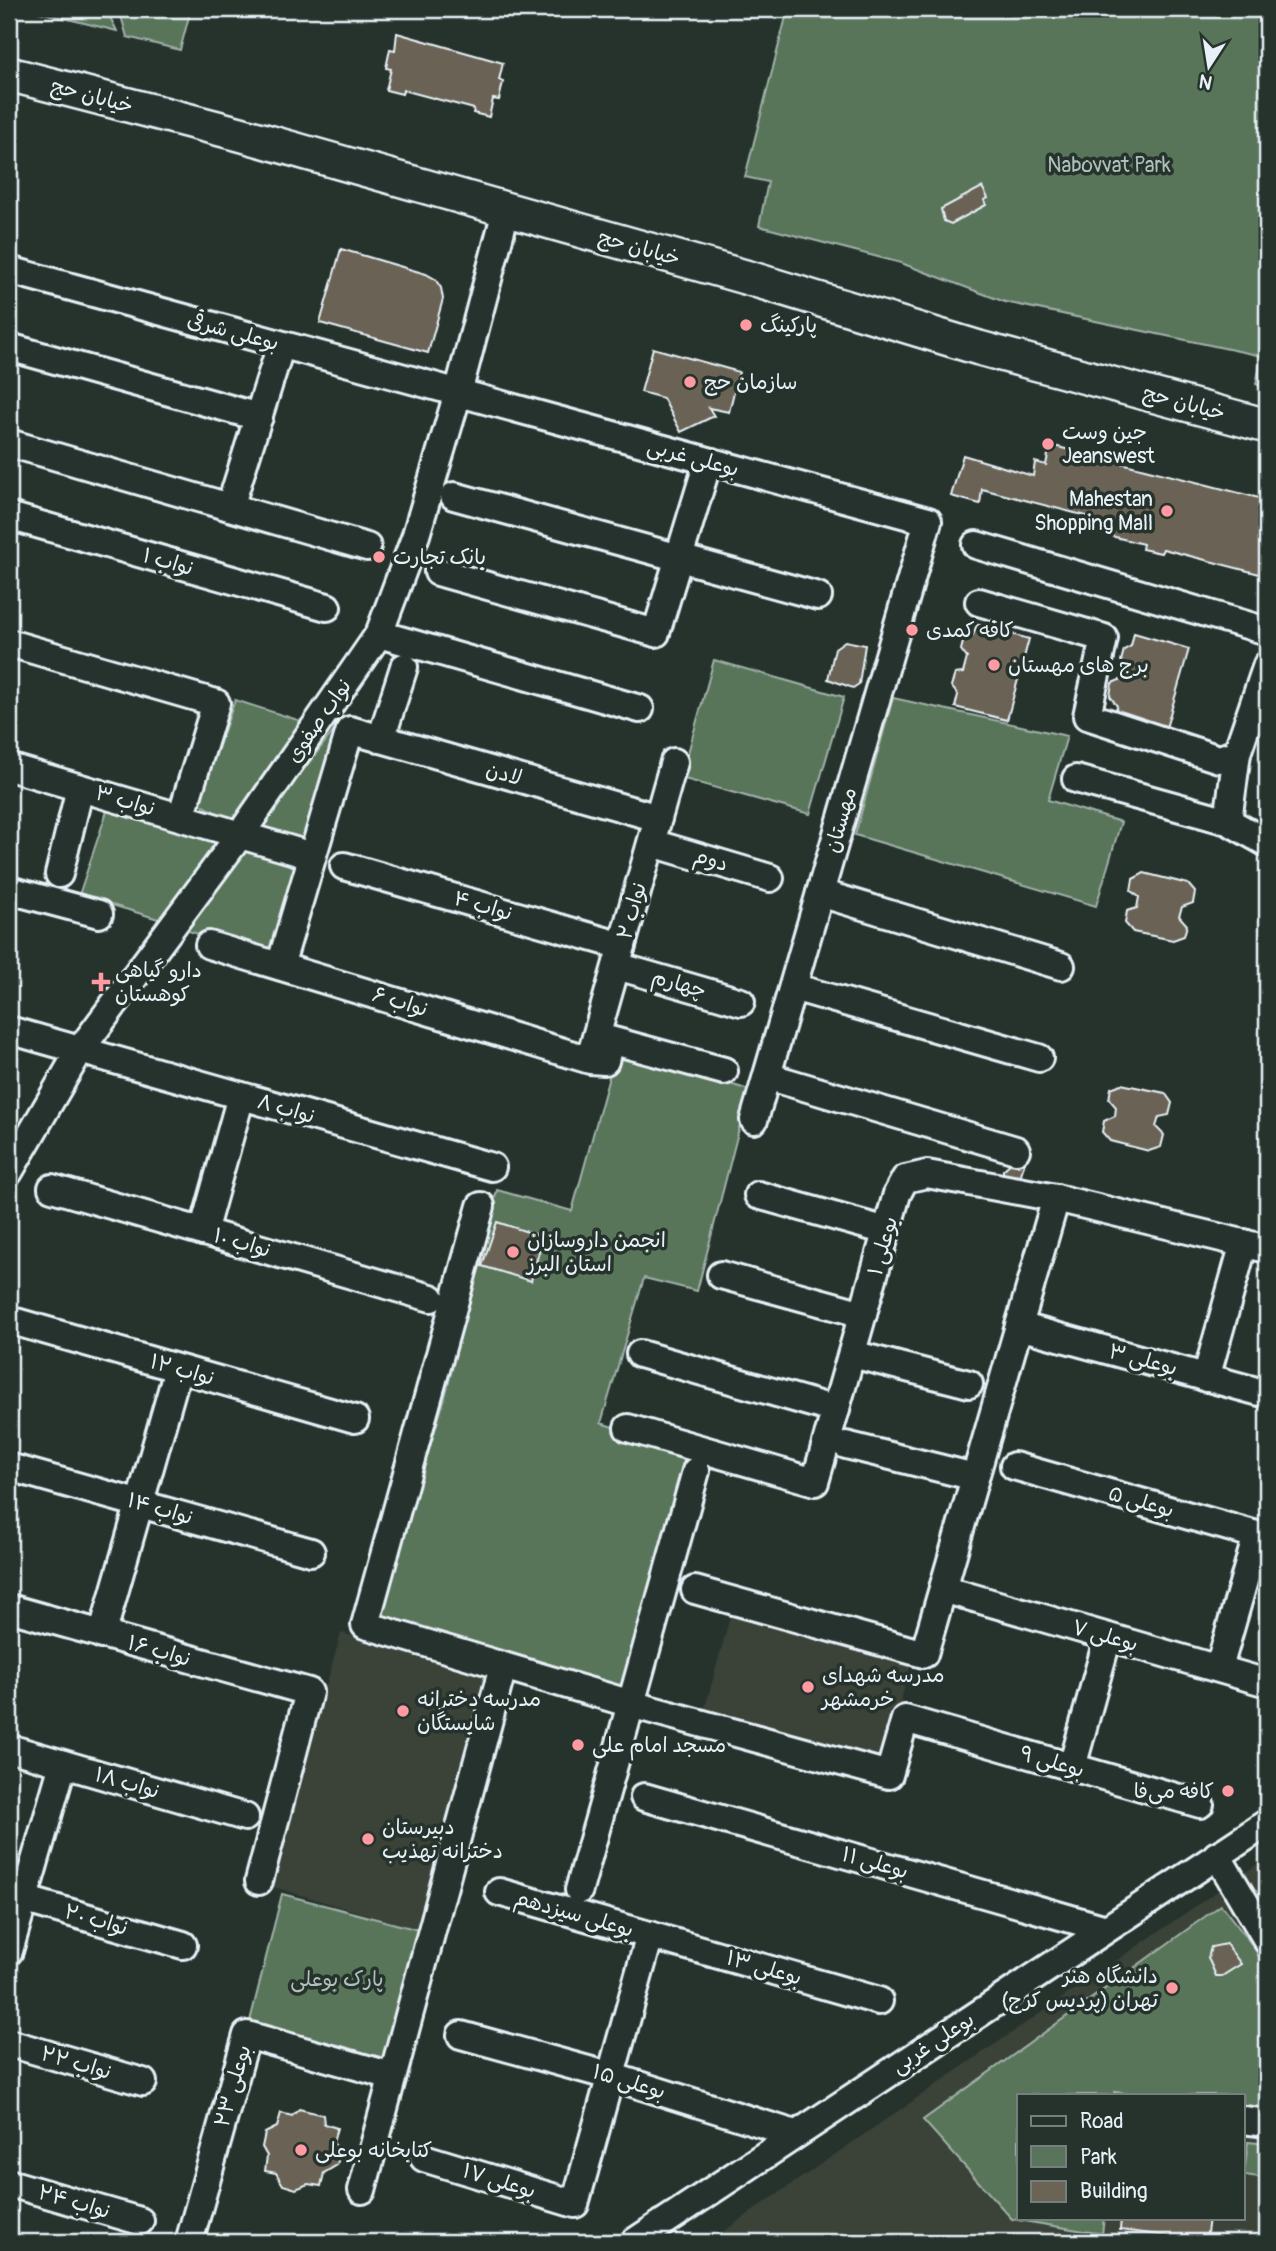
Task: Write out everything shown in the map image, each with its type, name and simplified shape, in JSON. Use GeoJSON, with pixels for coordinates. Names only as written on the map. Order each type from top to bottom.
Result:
{"type":"FeatureCollection","features":[{"type":"Feature","properties":{"kind":"main road","name":"خیابان حج"},"geometry":{"type":"LineString","coordinates":[[9,74],[240,134],[752,279],[979,348],[1267,426]]}},
{"type":"Feature","properties":{"kind":"street","name":"نواب صفوی"},"geometry":{"type":"LineString","coordinates":[[9,1172],[80,1050],[240,835],[379,634],[416,535],[458,393],[506,211]]}},
{"type":"Feature","properties":{"kind":"street","name":"بوعلی شرقی"},"geometry":{"type":"LineString","coordinates":[[9,270],[458,393]]}},
{"type":"Feature","properties":{"kind":"street"},"geometry":{"type":"LineString","coordinates":[[230,507],[281,345]]}},
{"type":"Feature","properties":{"kind":"street"},"geometry":{"type":"LineString","coordinates":[[9,347],[258,417]]}},
{"type":"Feature","properties":{"kind":"street","name":"بوعلی غربی"},"geometry":{"type":"LineString","coordinates":[[458,393],[928,521]]}},
{"type":"Feature","properties":{"kind":"street"},"geometry":{"type":"LineString","coordinates":[[9,443],[367,547]]}},
{"type":"Feature","properties":{"kind":"street"},"geometry":{"type":"LineString","coordinates":[[438,572],[656,634],[708,462]]}},
{"type":"Feature","properties":{"kind":"street"},"geometry":{"type":"LineString","coordinates":[[454,496],[818,596]]}},
{"type":"Feature","properties":{"kind":"street","name":"نواب ۱"},"geometry":{"type":"LineString","coordinates":[[9,516],[327,607]]}},
{"type":"Feature","properties":{"kind":"street","name":"مهستان"},"geometry":{"type":"LineString","coordinates":[[754,1120],[928,521]]}},
{"type":"Feature","properties":{"kind":"street"},"geometry":{"type":"LineString","coordinates":[[976,545],[1267,631]]}},
{"type":"Feature","properties":{"kind":"street"},"geometry":{"type":"LineString","coordinates":[[979,602],[1104,638],[1087,716],[1219,759],[1237,753]]}},
{"type":"Feature","properties":{"kind":"street"},"geometry":{"type":"LineString","coordinates":[[379,634],[640,709]]}},
{"type":"Feature","properties":{"kind":"street"},"geometry":{"type":"LineString","coordinates":[[9,643],[216,703],[181,817]]}},
{"type":"Feature","properties":{"kind":"street"},"geometry":{"type":"LineString","coordinates":[[1228,821],[1237,753],[1267,665]]}},
{"type":"Feature","properties":{"kind":"street"},"geometry":{"type":"LineString","coordinates":[[381,739],[404,667]]}},
{"type":"Feature","properties":{"kind":"street","name":"لادن"},"geometry":{"type":"LineString","coordinates":[[313,856],[349,730],[655,831]]}},
{"type":"Feature","properties":{"kind":"street","name":"نواب ۲"},"geometry":{"type":"LineString","coordinates":[[590,1060],[674,762]]}},
{"type":"Feature","properties":{"kind":"street","name":"نواب ۳"},"geometry":{"type":"LineString","coordinates":[[9,767],[240,835]]}},
{"type":"Feature","properties":{"kind":"street"},"geometry":{"type":"LineString","coordinates":[[1076,779],[1228,821],[1267,843]]}},
{"type":"Feature","properties":{"kind":"street"},"geometry":{"type":"LineString","coordinates":[[59,874],[80,788]]}},
{"type":"Feature","properties":{"kind":"street","name":"دوم"},"geometry":{"type":"LineString","coordinates":[[655,831],[770,878]]}},
{"type":"Feature","properties":{"kind":"street"},"geometry":{"type":"LineString","coordinates":[[240,835],[313,856],[280,966]]}},
{"type":"Feature","properties":{"kind":"street","name":"نواب ۴"},"geometry":{"type":"LineString","coordinates":[[344,866],[619,956]]}},
{"type":"Feature","properties":{"kind":"street"},"geometry":{"type":"LineString","coordinates":[[9,890],[99,914]]}},
{"type":"Feature","properties":{"kind":"street"},"geometry":{"type":"LineString","coordinates":[[820,893],[1061,966]]}},
{"type":"Feature","properties":{"kind":"street","name":"نواب ۶"},"geometry":{"type":"LineString","coordinates":[[209,945],[590,1060]]}},
{"type":"Feature","properties":{"kind":"street","name":"چهارم"},"geometry":{"type":"LineString","coordinates":[[619,956],[741,1002]]}},
{"type":"Feature","properties":{"kind":"street"},"geometry":{"type":"LineString","coordinates":[[793,987],[1039,1058]]}},
{"type":"Feature","properties":{"kind":"street","name":"نواب ۸"},"geometry":{"type":"LineString","coordinates":[[9,1030],[492,1167]]}},
{"type":"Feature","properties":{"kind":"street"},"geometry":{"type":"LineString","coordinates":[[590,1060],[605,1062],[610,1040],[724,1071]]}},
{"type":"Feature","properties":{"kind":"street"},"geometry":{"type":"LineString","coordinates":[[767,1076],[1016,1150]]}},
{"type":"Feature","properties":{"kind":"street"},"geometry":{"type":"LineString","coordinates":[[203,1232],[241,1096]]}},
{"type":"Feature","properties":{"kind":"street","name":"بوعلی ۱"},"geometry":{"type":"LineString","coordinates":[[628,1428],[815,1482],[897,1194],[905,1179],[927,1174],[1056,1198],[1256,1246]]}},
{"type":"Feature","properties":{"kind":"street","name":"نواب ۱۰"},"geometry":{"type":"LineString","coordinates":[[52,1188],[431,1298]]}},
{"type":"Feature","properties":{"kind":"street"},"geometry":{"type":"LineString","coordinates":[[758,1195],[887,1231]]}},
{"type":"Feature","properties":{"kind":"street"},"geometry":{"type":"LineString","coordinates":[[695,1590],[924,1654],[1056,1198]]}},
{"type":"Feature","properties":{"kind":"street"},"geometry":{"type":"LineString","coordinates":[[481,1206],[365,1625],[631,1704]]}},
{"type":"Feature","properties":{"kind":"street"},"geometry":{"type":"LineString","coordinates":[[1206,1378],[1256,1246]]}},
{"type":"Feature","properties":{"kind":"street"},"geometry":{"type":"LineString","coordinates":[[721,1275],[863,1314]]}},
{"type":"Feature","properties":{"kind":"street","name":"نواب ۱۲"},"geometry":{"type":"LineString","coordinates":[[9,1320],[355,1419]]}},
{"type":"Feature","properties":{"kind":"street","name":"بوعلی ۳"},"geometry":{"type":"LineString","coordinates":[[1019,1326],[1267,1394]]}},
{"type":"Feature","properties":{"kind":"street"},"geometry":{"type":"LineString","coordinates":[[640,1354],[835,1410]]}},
{"type":"Feature","properties":{"kind":"street"},"geometry":{"type":"LineString","coordinates":[[852,1354],[969,1384]]}},
{"type":"Feature","properties":{"kind":"street"},"geometry":{"type":"LineString","coordinates":[[102,1635],[178,1369]]}},
{"type":"Feature","properties":{"kind":"street"},"geometry":{"type":"LineString","coordinates":[[846,1445],[975,1477]]}},
{"type":"Feature","properties":{"kind":"street","name":"بوعلی ۵"},"geometry":{"type":"LineString","coordinates":[[1014,1466],[1262,1537]]}},
{"type":"Feature","properties":{"kind":"street","name":"نواب ۱۴"},"geometry":{"type":"LineString","coordinates":[[9,1467],[311,1552]]}},
{"type":"Feature","properties":{"kind":"street"},"geometry":{"type":"LineString","coordinates":[[579,1891],[696,1472]]}},
{"type":"Feature","properties":{"kind":"street"},"geometry":{"type":"LineString","coordinates":[[1219,1668],[1262,1537]]}},
{"type":"Feature","properties":{"kind":"street","name":"بوعلی ۷"},"geometry":{"type":"LineString","coordinates":[[943,1589],[1267,1683]]}},
{"type":"Feature","properties":{"kind":"street","name":"نواب ۱۶"},"geometry":{"type":"LineString","coordinates":[[9,1608],[309,1692],[259,1881]]}},
{"type":"Feature","properties":{"kind":"street"},"geometry":{"type":"LineString","coordinates":[[1072,1767],[1108,1637]]}},
{"type":"Feature","properties":{"kind":"street"},"geometry":{"type":"LineString","coordinates":[[362,2190],[503,1667]]}},
{"type":"Feature","properties":{"kind":"street","name":"بوعلی ۹"},"geometry":{"type":"LineString","coordinates":[[631,1704],[889,1776],[905,1719],[1200,1804]]}},
{"type":"Feature","properties":{"kind":"street","name":"نواب ۱۸"},"geometry":{"type":"LineString","coordinates":[[9,1748],[245,1817]]}},
{"type":"Feature","properties":{"kind":"street"},"geometry":{"type":"LineString","coordinates":[[9,1951],[16,1897],[63,1764]]}},
{"type":"Feature","properties":{"kind":"street","name":"بوعلی ۱۱"},"geometry":{"type":"LineString","coordinates":[[644,1797],[1106,1929]]}},
{"type":"Feature","properties":{"kind":"street","name":"بوعلی غربی"},"geometry":{"type":"LineString","coordinates":[[634,2242],[1267,1823]]}},
{"type":"Feature","properties":{"kind":"street"},"geometry":{"type":"LineString","coordinates":[[1217,1855],[1263,1922]]}},
{"type":"Feature","properties":{"kind":"street","name":"بوعلی سیزدهم"},"geometry":{"type":"LineString","coordinates":[[499,1892],[650,1935]]}},
{"type":"Feature","properties":{"kind":"street","name":"نواب ۲۰"},"geometry":{"type":"LineString","coordinates":[[16,1897],[183,1945]]}},
{"type":"Feature","properties":{"kind":"street"},"geometry":{"type":"LineString","coordinates":[[610,2076],[650,1935]]}},
{"type":"Feature","properties":{"kind":"street","name":"بوعلی ۱۳"},"geometry":{"type":"LineString","coordinates":[[650,1935],[879,2001]]}},
{"type":"Feature","properties":{"kind":"street","name":"بوعلی ۲۳"},"geometry":{"type":"LineString","coordinates":[[189,2242],[247,2035],[392,2076]]}},
{"type":"Feature","properties":{"kind":"street","name":"بوعلی ۱۵"},"geometry":{"type":"LineString","coordinates":[[461,2035],[610,2076],[795,2134]]}},
{"type":"Feature","properties":{"kind":"street","name":"نواب ۲۲"},"geometry":{"type":"LineString","coordinates":[[9,2043],[143,2082]]}},
{"type":"Feature","properties":{"kind":"street","name":"بوعلی ۱۷"},"geometry":{"type":"LineString","coordinates":[[424,2158],[575,2204],[610,2076]]}},
{"type":"Feature","properties":{"kind":"street"},"geometry":{"type":"LineString","coordinates":[[1244,2120],[1267,2123]]}},
{"type":"Feature","properties":{"kind":"street","name":"نواب ۲۴"},"geometry":{"type":"LineString","coordinates":[[9,2183],[139,2221]]}},
{"type":"Feature","properties":{"kind":"shaded area","name":"مدرسه شهدای خرمشهر"},"geometry":{"type":"Polygon","coordinates":[[[732,1610],[912,1660],[883,1765],[703,1715],[732,1610]]]}},
{"type":"Feature","properties":{"kind":"shaded area"},"geometry":{"type":"Polygon","coordinates":[[[341,1633],[498,1675],[426,1932],[270,1886],[341,1633]]]}},
{"type":"Feature","properties":{"kind":"shaded area","name":"دانشگاه هنر تهران (پردیس کرج)"},"geometry":{"type":"Polygon","coordinates":[[[1267,1858],[1267,2242],[708,2242],[1232,1881],[1267,1858]]]}},
{"type":"Feature","properties":{"kind":"green space"},"geometry":{"type":"Polygon","coordinates":[[[27,9],[106,9],[117,31],[27,9]]]}},
{"type":"Feature","properties":{"kind":"green space"},"geometry":{"type":"Polygon","coordinates":[[[119,9],[191,9],[180,50],[127,37],[119,9]]]}},
{"type":"Feature","properties":{"kind":"green space","name":"Nabovvat Park"},"geometry":{"type":"Polygon","coordinates":[[[788,9],[1267,9],[1267,388],[1256,384],[1262,356],[1005,302],[901,263],[759,226],[768,182],[745,177],[788,9]]]}},
{"type":"Feature","properties":{"kind":"green space"},"geometry":{"type":"Polygon","coordinates":[[[714,660],[844,697],[810,814],[681,778],[714,660]]]}},
{"type":"Feature","properties":{"kind":"green space"},"geometry":{"type":"Polygon","coordinates":[[[893,698],[1067,736],[1048,800],[1121,822],[1096,906],[855,835],[893,698]]]}},
{"type":"Feature","properties":{"kind":"green space"},"geometry":{"type":"Polygon","coordinates":[[[235,700],[301,721],[231,821],[199,803],[235,700]]]}},
{"type":"Feature","properties":{"kind":"green space"},"geometry":{"type":"Polygon","coordinates":[[[342,720],[307,846],[256,831],[342,720]]]}},
{"type":"Feature","properties":{"kind":"green space"},"geometry":{"type":"Polygon","coordinates":[[[108,808],[226,839],[165,921],[79,895],[108,808]]]}},
{"type":"Feature","properties":{"kind":"green space"},"geometry":{"type":"Polygon","coordinates":[[[244,847],[302,863],[276,958],[182,929],[244,847]]]}},
{"type":"Feature","properties":{"kind":"green space"},"geometry":{"type":"Polygon","coordinates":[[[617,1048],[749,1090],[697,1291],[644,1278],[601,1423],[687,1452],[620,1689],[378,1619],[445,1397],[497,1190],[572,1211],[617,1048]]]}},
{"type":"Feature","properties":{"kind":"green space","name":"پارک بوعلی"},"geometry":{"type":"Polygon","coordinates":[[[282,1894],[426,1932],[388,2064],[249,2025],[282,1894]]]}},
{"type":"Feature","properties":{"kind":"green space"},"geometry":{"type":"Polygon","coordinates":[[[1221,1905],[1253,1946],[1267,1971],[1267,2111],[1244,2108],[1244,2094],[1017,2094],[1017,2220],[1012,2219],[923,2120],[1221,1905]]]}},
{"type":"Feature","properties":{"kind":"green space"},"geometry":{"type":"Polygon","coordinates":[[[1248,2142],[1267,2144],[1267,2178],[1244,2175],[1248,2142]]]}},
{"type":"Feature","properties":{"kind":"green space"},"geometry":{"type":"Polygon","coordinates":[[[1018,2220],[1104,2220],[1102,2234],[1018,2220]]]}},
{"type":"Feature","properties":{"kind":"building"},"geometry":{"type":"Polygon","coordinates":[[[397,33],[503,63],[499,80],[503,82],[499,100],[493,99],[489,117],[473,113],[474,109],[403,90],[402,94],[386,90],[391,69],[386,68],[390,49],[395,50],[397,33]]]}},
{"type":"Feature","properties":{"kind":"building"},"geometry":{"type":"Polygon","coordinates":[[[982,187],[988,198],[984,200],[986,205],[951,224],[944,221],[941,209],[982,187]]]}},
{"type":"Feature","properties":{"kind":"building"},"geometry":{"type":"Polygon","coordinates":[[[341,249],[435,279],[441,288],[443,299],[428,353],[320,323],[341,249]]]}},
{"type":"Feature","properties":{"kind":"building","name":"سازمان حج"},"geometry":{"type":"Polygon","coordinates":[[[653,348],[739,372],[729,412],[709,408],[714,416],[681,432],[663,398],[641,392],[653,348]]]}},
{"type":"Feature","properties":{"kind":"building","name":"Mahestan Shopping Mall"},"geometry":{"type":"Polygon","coordinates":[[[1050,445],[1267,500],[1267,576],[1163,549],[1161,553],[1142,549],[1143,544],[1091,531],[1094,518],[982,489],[980,504],[951,496],[963,455],[1033,476],[1035,462],[1046,465],[1050,445]]]}},
{"type":"Feature","properties":{"kind":"building","name":"برج های مهستان"},"geometry":{"type":"Polygon","coordinates":[[[977,624],[1029,639],[1007,720],[955,707],[958,695],[951,686],[955,674],[963,673],[967,658],[961,650],[964,638],[973,635],[977,624]]]}},
{"type":"Feature","properties":{"kind":"building","name":"برج های مهستان"},"geometry":{"type":"Polygon","coordinates":[[[1134,633],[1189,649],[1166,728],[1114,715],[1117,706],[1110,696],[1112,683],[1122,679],[1126,666],[1121,661],[1124,650],[1131,646],[1134,633]]]}},
{"type":"Feature","properties":{"kind":"building"},"geometry":{"type":"Polygon","coordinates":[[[845,641],[865,645],[859,684],[853,688],[828,679],[835,648],[845,641]]]}},
{"type":"Feature","properties":{"kind":"building"},"geometry":{"type":"Polygon","coordinates":[[[1144,873],[1188,884],[1195,892],[1193,903],[1182,907],[1179,916],[1187,925],[1184,936],[1173,940],[1133,932],[1125,923],[1127,911],[1137,908],[1139,897],[1131,891],[1133,879],[1144,873]]]}},
{"type":"Feature","properties":{"kind":"building"},"geometry":{"type":"Polygon","coordinates":[[[1121,1084],[1165,1093],[1172,1103],[1169,1115],[1159,1117],[1156,1127],[1164,1135],[1161,1147],[1149,1151],[1110,1141],[1102,1132],[1104,1121],[1115,1116],[1116,1107],[1109,1099],[1111,1088],[1121,1084]]]}},
{"type":"Feature","properties":{"kind":"building"},"geometry":{"type":"Polygon","coordinates":[[[1014,1160],[1025,1162],[1018,1183],[1003,1177],[1003,1170],[1014,1160]]]}},
{"type":"Feature","properties":{"kind":"building","name":"انجمن داروسازان استان البرز"},"geometry":{"type":"Polygon","coordinates":[[[497,1222],[543,1237],[531,1281],[482,1266],[497,1222]]]}},
{"type":"Feature","properties":{"kind":"building"},"geometry":{"type":"Polygon","coordinates":[[[1226,1944],[1241,1964],[1222,1976],[1216,1976],[1208,1958],[1211,1947],[1226,1944]]]}},
{"type":"Feature","properties":{"kind":"building","name":"کتابخانه بوعلی"},"geometry":{"type":"Polygon","coordinates":[[[299,2109],[323,2115],[324,2124],[337,2128],[333,2142],[340,2152],[337,2165],[324,2173],[321,2186],[308,2184],[296,2189],[283,2185],[276,2173],[265,2171],[267,2156],[262,2147],[265,2133],[277,2127],[281,2113],[292,2116],[299,2109]]]}},
{"type":"Feature","properties":{"kind":"building"},"geometry":{"type":"Polygon","coordinates":[[[1121,2220],[1209,2220],[1206,2241],[1120,2230],[1121,2220]]]}},
{"type":"Feature","properties":{"kind":"place","name":"پارکینگ"},"geometry":{"type":"Point","coordinates":[746,325]}},
{"type":"Feature","properties":{"kind":"place","name":"سازمان حج"},"geometry":{"type":"Point","coordinates":[690,382]}},
{"type":"Feature","properties":{"kind":"place","name":"جین وست Jeanswest"},"geometry":{"type":"Point","coordinates":[1048,444]}},
{"type":"Feature","properties":{"kind":"place","name":"Mahestan Shopping Mall"},"geometry":{"type":"Point","coordinates":[1167,511]}},
{"type":"Feature","properties":{"kind":"place","name":"بانک تجارت"},"geometry":{"type":"Point","coordinates":[379,557]}},
{"type":"Feature","properties":{"kind":"place","name":"کافه کمدی"},"geometry":{"type":"Point","coordinates":[912,630]}},
{"type":"Feature","properties":{"kind":"place","name":"برج های مهستان"},"geometry":{"type":"Point","coordinates":[994,665]}},
{"type":"Feature","properties":{"kind":"place","name":"دارو گیاهی کوهستان"},"geometry":{"type":"Point","coordinates":[101,982]}},
{"type":"Feature","properties":{"kind":"place","name":"انجمن داروسازان استان البرز"},"geometry":{"type":"Point","coordinates":[513,1252]}},
{"type":"Feature","properties":{"kind":"place","name":"مدرسه شهدای خرمشهر"},"geometry":{"type":"Point","coordinates":[808,1687]}},
{"type":"Feature","properties":{"kind":"place","name":"مدرسه دخترانه شایستگان"},"geometry":{"type":"Point","coordinates":[403,1711]}},
{"type":"Feature","properties":{"kind":"place","name":"مسجد امام علی"},"geometry":{"type":"Point","coordinates":[578,1745]}},
{"type":"Feature","properties":{"kind":"place","name":"کافه می‌فا"},"geometry":{"type":"Point","coordinates":[1228,1791]}},
{"type":"Feature","properties":{"kind":"place","name":"دبیرستان دخترانه تهذیب"},"geometry":{"type":"Point","coordinates":[368,1839]}},
{"type":"Feature","properties":{"kind":"place","name":"دانشگاه هنر تهران (پردیس کرج)"},"geometry":{"type":"Point","coordinates":[1172,1988]}},
{"type":"Feature","properties":{"kind":"place","name":"کتابخانه بوعلی"},"geometry":{"type":"Point","coordinates":[301,2150]}}]}
